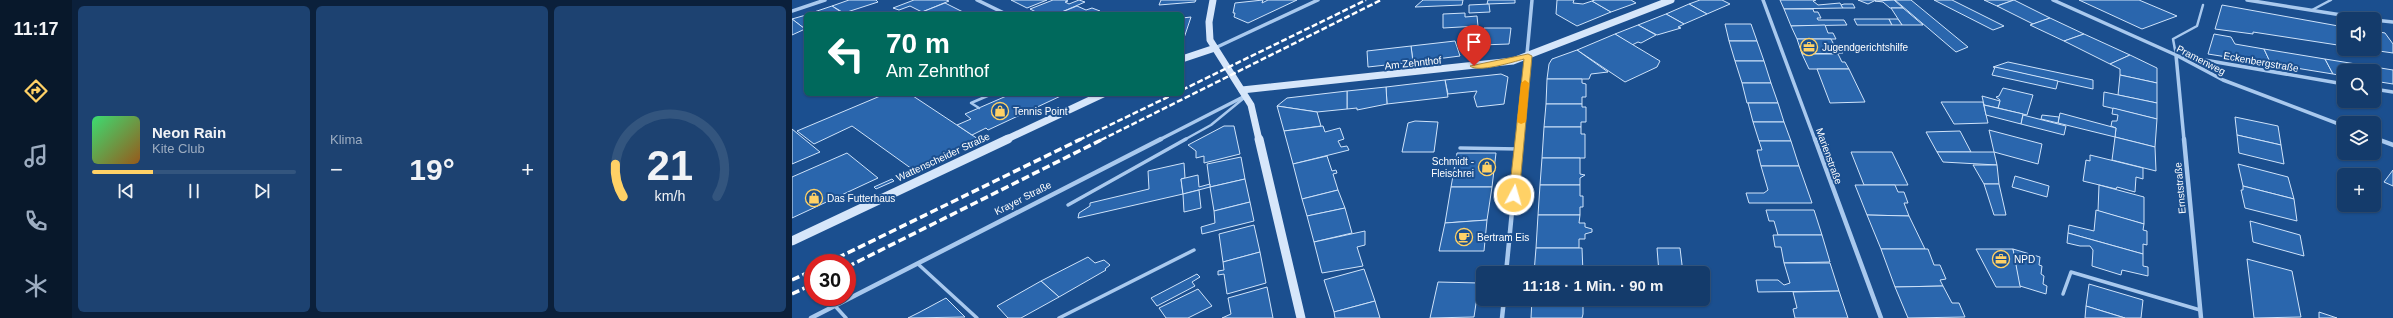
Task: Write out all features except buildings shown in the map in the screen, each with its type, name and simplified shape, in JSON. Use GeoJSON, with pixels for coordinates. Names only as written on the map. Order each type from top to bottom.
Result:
{"type":"FeatureCollection","features":[{"type":"Feature","properties":{"kind":"main road"},"geometry":{"type":"LineString","coordinates":[[1213,0],[1209,30],[1215,48],[1244,93],[1252,111],[1301,318]]}},
{"type":"Feature","properties":{"kind":"main road","name":"Am Zehnthof"},"geometry":{"type":"LineString","coordinates":[[1244,93],[1491,64],[1528,56],[1672,0]]}},
{"type":"Feature","properties":{"kind":"main road"},"geometry":{"type":"LineString","coordinates":[[1184,58],[1215,48]]}},
{"type":"Feature","properties":{"kind":"main road","name":"Wattenscheider Straße"},"geometry":{"type":"LineString","coordinates":[[792,241],[1099,96]]}},
{"type":"Feature","properties":{"kind":"street"},"geometry":{"type":"LineString","coordinates":[[792,11],[826,0]]}},
{"type":"Feature","properties":{"kind":"street"},"geometry":{"type":"LineString","coordinates":[[977,0],[1002,12]]}},
{"type":"Feature","properties":{"kind":"street"},"geometry":{"type":"LineString","coordinates":[[1215,48],[1318,0]]}},
{"type":"Feature","properties":{"kind":"street"},"geometry":{"type":"LineString","coordinates":[[1507,266],[1528,56],[1532,0]]}},
{"type":"Feature","properties":{"kind":"street","name":"Marienstraße"},"geometry":{"type":"LineString","coordinates":[[1763,0],[1881,318]]}},
{"type":"Feature","properties":{"kind":"street","name":"Pramenweg"},"geometry":{"type":"LineString","coordinates":[[2053,0],[2176,56],[2223,80],[2337,123]]}},
{"type":"Feature","properties":{"kind":"street"},"geometry":{"type":"LineString","coordinates":[[2247,0],[2337,14]]}},
{"type":"Feature","properties":{"kind":"street"},"geometry":{"type":"LineString","coordinates":[[2381,21],[2393,22]]}},
{"type":"Feature","properties":{"kind":"street","name":"Eckenbergstraße"},"geometry":{"type":"LineString","coordinates":[[2176,56],[2337,83]]}},
{"type":"Feature","properties":{"kind":"street","name":"Ernststraße"},"geometry":{"type":"LineString","coordinates":[[2176,56],[2201,318]]}},
{"type":"Feature","properties":{"kind":"street"},"geometry":{"type":"LineString","coordinates":[[2381,90],[2393,92]]}},
{"type":"Feature","properties":{"kind":"street","name":"Krayer Straße"},"geometry":{"type":"LineString","coordinates":[[856,295],[1244,93]]}},
{"type":"Feature","properties":{"kind":"street"},"geometry":{"type":"LineString","coordinates":[[2381,141],[2393,145]]}},
{"type":"Feature","properties":{"kind":"street","name":"Krayer Straße"},"geometry":{"type":"LineString","coordinates":[[811,318],[835,306]]}},
{"type":"Feature","properties":{"kind":"street"},"geometry":{"type":"LineString","coordinates":[[1502,318],[1503,306]]}},
{"type":"Feature","properties":{"kind":"lane"},"geometry":{"type":"LineString","coordinates":[[2311,10],[2331,0]]}},
{"type":"Feature","properties":{"kind":"lane"},"geometry":{"type":"LineString","coordinates":[[2176,56],[2173,40],[2197,26],[2203,5]]}},
{"type":"Feature","properties":{"kind":"lane"},"geometry":{"type":"LineString","coordinates":[[1068,205],[1211,125],[1244,93]]}},
{"type":"Feature","properties":{"kind":"lane"},"geometry":{"type":"LineString","coordinates":[[979,108],[971,103],[987,96]]}},
{"type":"Feature","properties":{"kind":"lane"},"geometry":{"type":"LineString","coordinates":[[1460,148],[1519,149]]}},
{"type":"Feature","properties":{"kind":"lane"},"geometry":{"type":"LineString","coordinates":[[1059,318],[1194,250]]}},
{"type":"Feature","properties":{"kind":"lane"},"geometry":{"type":"LineString","coordinates":[[918,264],[977,318]]}},
{"type":"Feature","properties":{"kind":"lane"},"geometry":{"type":"LineString","coordinates":[[2063,294],[2071,272],[2201,310]]}},
{"type":"Feature","properties":{"kind":"lane"},"geometry":{"type":"LineString","coordinates":[[835,306],[846,318]]}},
{"type":"Feature","properties":{"kind":"railway"},"geometry":{"type":"LineString","coordinates":[[1184,89],[1366,0]]}},
{"type":"Feature","properties":{"kind":"railway"},"geometry":{"type":"LineString","coordinates":[[856,262],[1381,0]]}},
{"type":"Feature","properties":{"kind":"railway"},"geometry":{"type":"LineString","coordinates":[[1079,140],[1170,96]]}},
{"type":"Feature","properties":{"kind":"railway"},"geometry":{"type":"LineString","coordinates":[[845,254],[1081,139]]}},
{"type":"Feature","properties":{"kind":"railway"},"geometry":{"type":"LineString","coordinates":[[792,280],[804,274]]}},
{"type":"Feature","properties":{"kind":"railway"},"geometry":{"type":"LineString","coordinates":[[792,294],[804,288]]}},
{"type":"Feature","properties":{"kind":"slow traffic"},"geometry":{"type":"LineString","coordinates":[[1521,122],[1525,83]]}},
{"type":"Feature","properties":{"kind":"place","name":"Jugendgerichtshilfe"},"geometry":{"type":"Point","coordinates":[1809,47]}},
{"type":"Feature","properties":{"kind":"place","name":"Tennis Point"},"geometry":{"type":"Point","coordinates":[1000,111]}},
{"type":"Feature","properties":{"kind":"place","name":"Schmidt - Fleischrei"},"geometry":{"type":"Point","coordinates":[1487,167]}},
{"type":"Feature","properties":{"kind":"place","name":"Das Futterhaus"},"geometry":{"type":"Point","coordinates":[814,198]}},
{"type":"Feature","properties":{"kind":"place","name":"Bertram Eis"},"geometry":{"type":"Point","coordinates":[1464,237]}},
{"type":"Feature","properties":{"kind":"place","name":"NPD"},"geometry":{"type":"Point","coordinates":[2001,259]}},
{"type":"Feature","properties":{"kind":"route"},"geometry":{"type":"LineString","coordinates":[[1474,66],[1513,61],[1528,56],[1514,195]]}}]}
